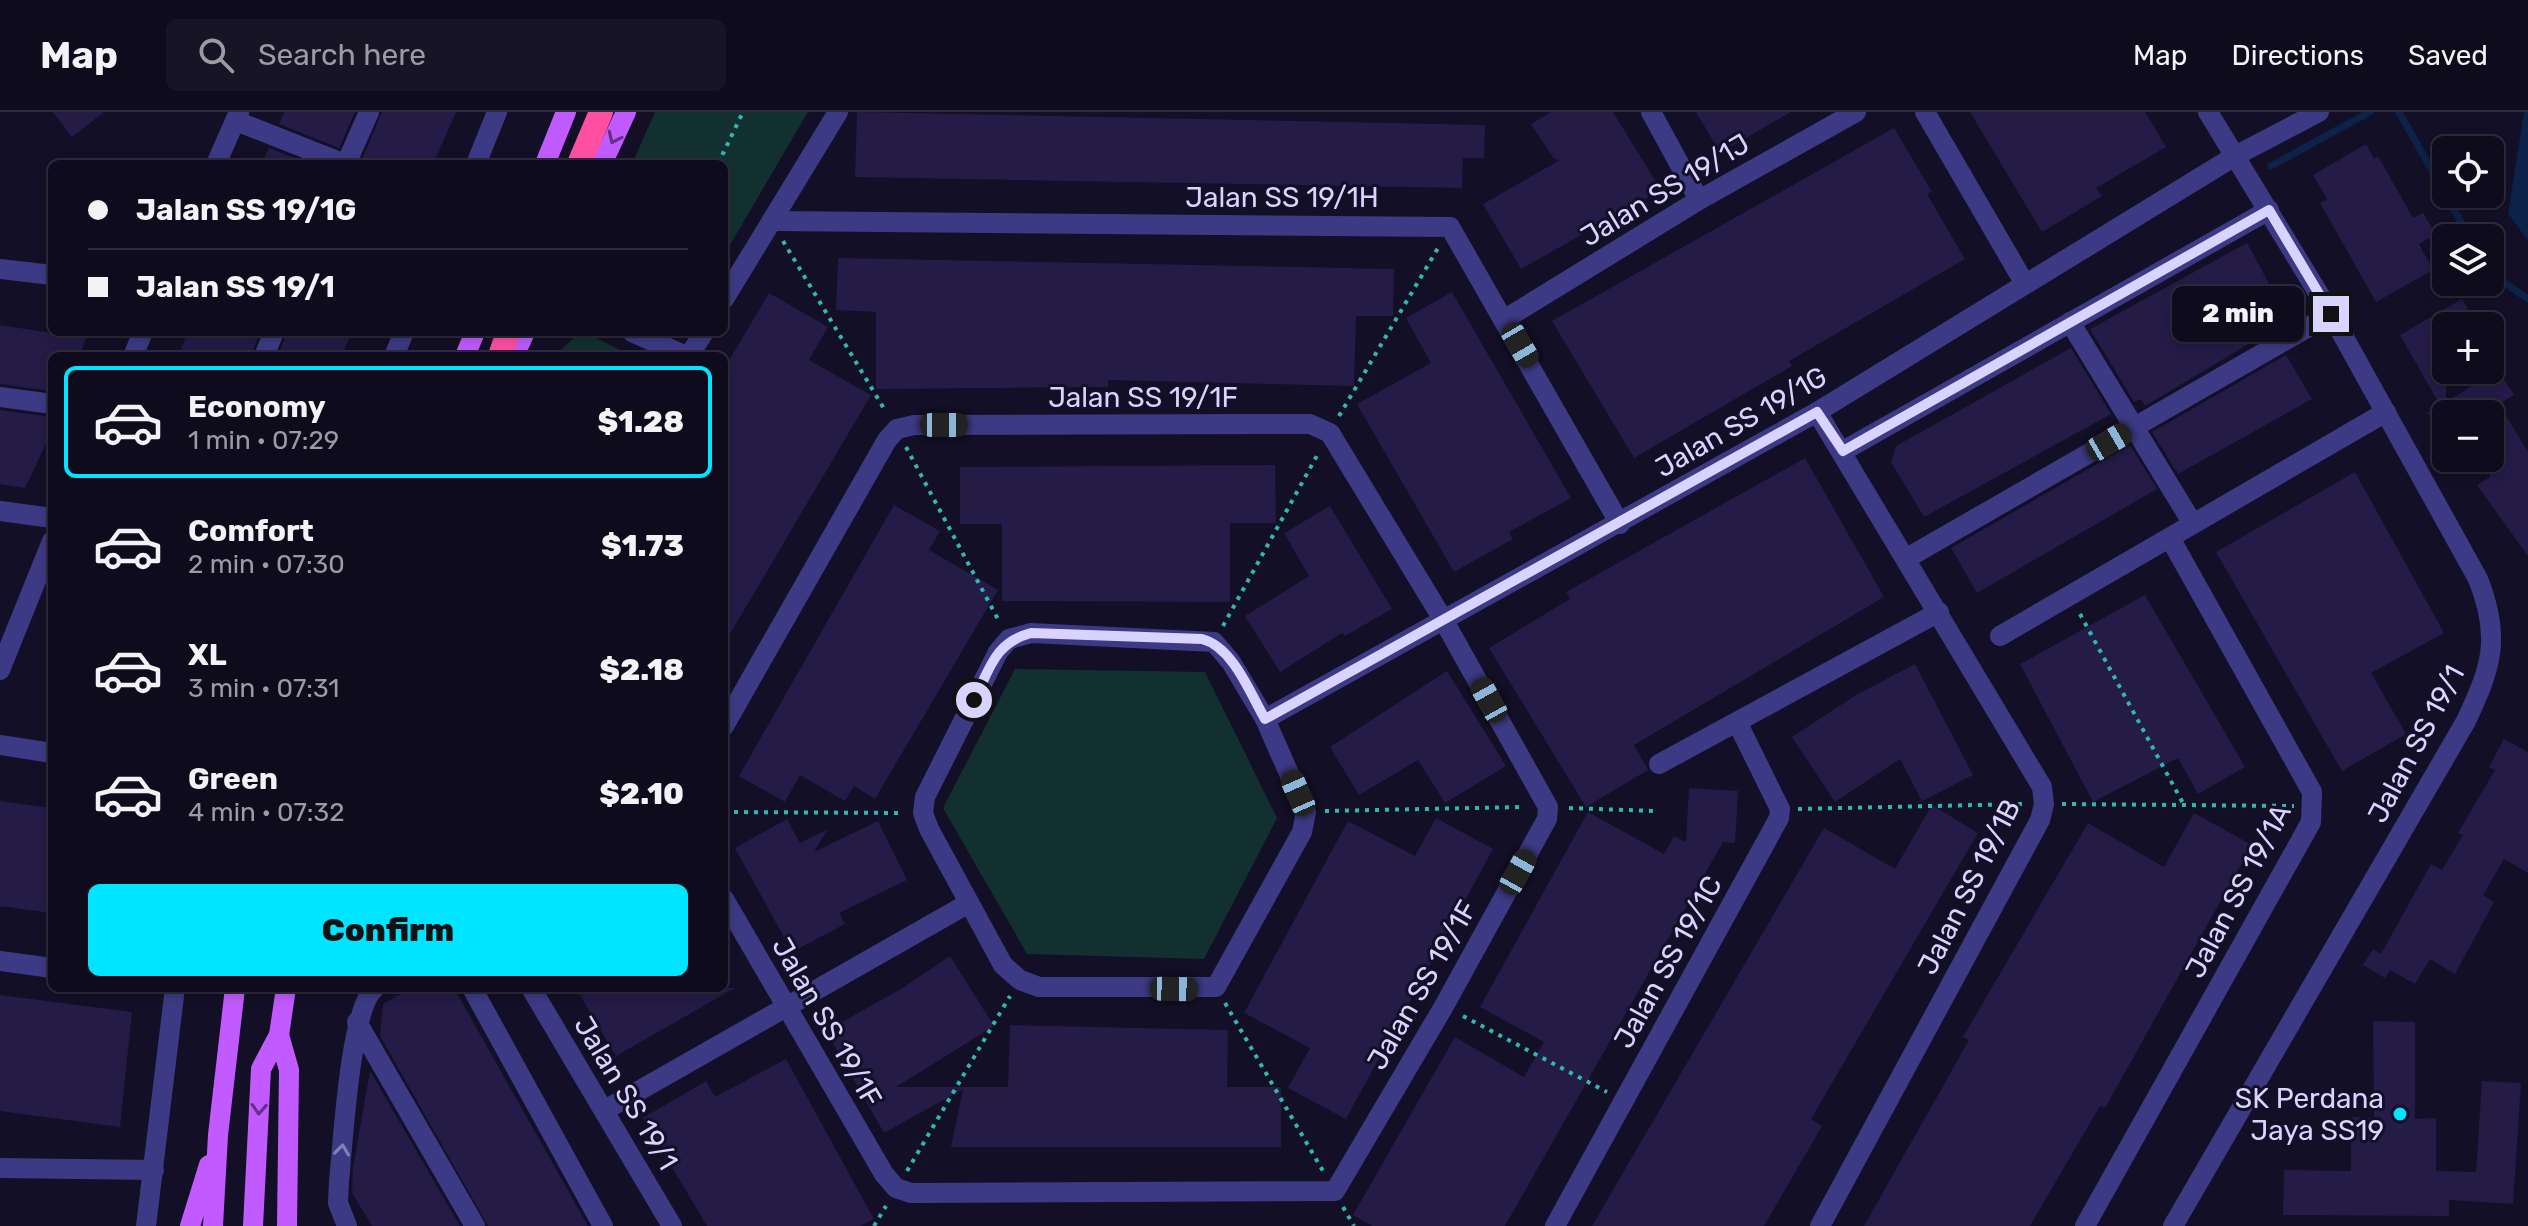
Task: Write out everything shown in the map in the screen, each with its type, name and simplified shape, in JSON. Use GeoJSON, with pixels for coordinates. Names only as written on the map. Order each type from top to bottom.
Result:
{"type":"FeatureCollection","features":[{"type":"Feature","properties":{"kind":"highway"},"geometry":{"type":"LineString","coordinates":[[581,160],[601,112]]}},
{"type":"Feature","properties":{"kind":"main road"},"geometry":{"type":"LineString","coordinates":[[547,160],[566,112]]}},
{"type":"Feature","properties":{"kind":"main road"},"geometry":{"type":"LineString","coordinates":[[604,160],[626,112]]}},
{"type":"Feature","properties":{"kind":"main road"},"geometry":{"type":"LineString","coordinates":[[213,1226],[218,1135],[235,992]]}},
{"type":"Feature","properties":{"kind":"main road"},"geometry":{"type":"LineString","coordinates":[[253,1226],[261,1069],[279,1035],[285,992]]}},
{"type":"Feature","properties":{"kind":"main road"},"geometry":{"type":"LineString","coordinates":[[279,1035],[289,1070],[287,1226]]}},
{"type":"Feature","properties":{"kind":"main road"},"geometry":{"type":"LineString","coordinates":[[190,1226],[218,1135]]}},
{"type":"Feature","properties":{"kind":"street"},"geometry":{"type":"LineString","coordinates":[[347,160],[369,112]]}},
{"type":"Feature","properties":{"kind":"street"},"geometry":{"type":"LineString","coordinates":[[478,160],[497,112]]}},
{"type":"Feature","properties":{"kind":"street"},"geometry":{"type":"LineString","coordinates":[[728,292],[838,112]]}},
{"type":"Feature","properties":{"kind":"street"},"geometry":{"type":"LineString","coordinates":[[1651,112],[1699,200]]}},
{"type":"Feature","properties":{"kind":"street","name":"Jalan SS 19/1J"},"geometry":{"type":"LineString","coordinates":[[1505,319],[1699,200],[1856,112]]}},
{"type":"Feature","properties":{"kind":"street"},"geometry":{"type":"LineString","coordinates":[[1925,112],[2025,284]]}},
{"type":"Feature","properties":{"kind":"street","name":"Jalan SS 19/1"},"geometry":{"type":"LineString","coordinates":[[2173,1226],[2458,734],[2486,680],[2494,642],[2488,605],[2478,579],[2331,314],[2208,112]]}},
{"type":"Feature","properties":{"kind":"street","name":"Jalan SS 19/1G"},"geometry":{"type":"LineString","coordinates":[[1265,719],[1817,412],[2235,156],[2319,112]]}},
{"type":"Feature","properties":{"kind":"street"},"geometry":{"type":"LineString","coordinates":[[218,160],[237,116],[336,160]]}},
{"type":"Feature","properties":{"kind":"street"},"geometry":{"type":"LineString","coordinates":[[1843,451],[2269,210]]}},
{"type":"Feature","properties":{"kind":"street","name":"Jalan SS 19/1H"},"geometry":{"type":"LineString","coordinates":[[772,221],[1450,227],[1620,524]]}},
{"type":"Feature","properties":{"kind":"street"},"geometry":{"type":"LineString","coordinates":[[0,269],[48,275]]}},
{"type":"Feature","properties":{"kind":"street"},"geometry":{"type":"LineString","coordinates":[[1907,558],[2331,314]]}},
{"type":"Feature","properties":{"kind":"street"},"geometry":{"type":"LineString","coordinates":[[2070,322],[2193,524]]}},
{"type":"Feature","properties":{"kind":"street"},"geometry":{"type":"LineString","coordinates":[[641,336],[679,352]]}},
{"type":"Feature","properties":{"kind":"street"},"geometry":{"type":"LineString","coordinates":[[0,397],[48,403]]}},
{"type":"Feature","properties":{"kind":"street","name":"Jalan SS 19/1B"},"geometry":{"type":"LineString","coordinates":[[1817,412],[2042,787],[2044,804],[2040,820],[1820,1226]]}},
{"type":"Feature","properties":{"kind":"street"},"geometry":{"type":"LineString","coordinates":[[2000,636],[2386,412]]}},
{"type":"Feature","properties":{"kind":"street","name":"Jalan SS 19/1F"},"geometry":{"type":"LineString","coordinates":[[728,719],[887,440],[897,429],[914,425],[1310,424],[1330,433],[1444,621],[1548,807],[1547,819],[1444,1006],[1335,1191]]}},
{"type":"Feature","properties":{"kind":"street"},"geometry":{"type":"LineString","coordinates":[[0,511],[48,517]]}},
{"type":"Feature","properties":{"kind":"street","name":"Jalan SS 19/1A"},"geometry":{"type":"LineString","coordinates":[[2085,1226],[2311,822],[2314,806],[2312,792],[2170,538]]}},
{"type":"Feature","properties":{"kind":"street"},"geometry":{"type":"LineString","coordinates":[[0,670],[8,625],[48,549]]}},
{"type":"Feature","properties":{"kind":"street"},"geometry":{"type":"LineString","coordinates":[[1659,764],[1939,612]]}},
{"type":"Feature","properties":{"kind":"street"},"geometry":{"type":"LineString","coordinates":[[1031,633],[1214,642],[1231,662],[1265,719],[1306,812],[1302,832],[1216,987],[1039,987],[1020,980],[1003,965],[923,813],[925,797],[998,652],[1009,639],[1031,633]]}},
{"type":"Feature","properties":{"kind":"street","name":"Jalan SS 19/1C"},"geometry":{"type":"LineString","coordinates":[[1555,1226],[1779,818],[1780,809],[1737,722]]}},
{"type":"Feature","properties":{"kind":"street"},"geometry":{"type":"LineString","coordinates":[[0,745],[48,752]]}},
{"type":"Feature","properties":{"kind":"street"},"geometry":{"type":"LineString","coordinates":[[605,1110],[969,903]]}},
{"type":"Feature","properties":{"kind":"street","name":"Jalan SS 19/1F"},"geometry":{"type":"LineString","coordinates":[[728,906],[884,1174],[896,1188]]}},
{"type":"Feature","properties":{"kind":"street"},"geometry":{"type":"LineString","coordinates":[[0,961],[48,967]]}},
{"type":"Feature","properties":{"kind":"street"},"geometry":{"type":"LineString","coordinates":[[146,1226],[175,992]]}},
{"type":"Feature","properties":{"kind":"street"},"geometry":{"type":"LineString","coordinates":[[347,1226],[338,1203],[339,1181],[357,1022],[370,992]]}},
{"type":"Feature","properties":{"kind":"street"},"geometry":{"type":"LineString","coordinates":[[474,992],[603,1226]]}},
{"type":"Feature","properties":{"kind":"street","name":"Jalan SS 19/1"},"geometry":{"type":"LineString","coordinates":[[533,992],[672,1226]]}},
{"type":"Feature","properties":{"kind":"street"},"geometry":{"type":"LineString","coordinates":[[357,1022],[475,1226]]}},
{"type":"Feature","properties":{"kind":"street"},"geometry":{"type":"LineString","coordinates":[[0,1168],[154,1170]]}},
{"type":"Feature","properties":{"kind":"street"},"geometry":{"type":"LineString","coordinates":[[896,1188],[911,1193],[1335,1191]]}},
{"type":"Feature","properties":{"kind":"path"},"geometry":{"type":"LineString","coordinates":[[720,160],[743,112]]}},
{"type":"Feature","properties":{"kind":"path"},"geometry":{"type":"LineString","coordinates":[[2070,595],[2184,805]]}},
{"type":"Feature","properties":{"kind":"path"},"geometry":{"type":"LineString","coordinates":[[1306,812],[1548,807],[1654,811]]}},
{"type":"Feature","properties":{"kind":"path"},"geometry":{"type":"LineString","coordinates":[[728,812],[923,813]]}},
{"type":"Feature","properties":{"kind":"path"},"geometry":{"type":"LineString","coordinates":[[874,1226],[1020,980]]}},
{"type":"Feature","properties":{"kind":"path"},"geometry":{"type":"LineString","coordinates":[[1216,987],[1354,1226]]}},
{"type":"Feature","properties":{"kind":"path"},"geometry":{"type":"LineString","coordinates":[[1444,1006],[1623,1101]]}},
{"type":"Feature","properties":{"kind":"green space"},"geometry":{"type":"Polygon","coordinates":[[[655,112],[808,112],[728,248],[728,160],[634,160],[655,112]]]}},
{"type":"Feature","properties":{"kind":"green space"},"geometry":{"type":"Polygon","coordinates":[[[576,336],[592,336],[624,352],[558,352],[576,336]]]}},
{"type":"Feature","properties":{"kind":"green space"},"geometry":{"type":"Polygon","coordinates":[[[1015,669],[1205,672],[1277,818],[1204,959],[1027,954],[943,808],[1015,669]]]}},
{"type":"Feature","properties":{"kind":"water"},"geometry":{"type":"Polygon","coordinates":[[[2524,112],[2528,112],[2528,241],[2508,213],[2524,112]]]}},
{"type":"Feature","properties":{"kind":"building"},"geometry":{"type":"Polygon","coordinates":[[[53,112],[104,112],[72,137],[53,112]]]}},
{"type":"Feature","properties":{"kind":"building"},"geometry":{"type":"Polygon","coordinates":[[[284,112],[355,112],[339,148],[279,124],[284,112]]]}},
{"type":"Feature","properties":{"kind":"building"},"geometry":{"type":"Polygon","coordinates":[[[382,112],[456,112],[435,160],[362,160],[382,112]]]}},
{"type":"Feature","properties":{"kind":"building"},"geometry":{"type":"Polygon","coordinates":[[[857,112],[1485,125],[1484,158],[1463,158],[1462,188],[855,177],[857,112]]]}},
{"type":"Feature","properties":{"kind":"building"},"geometry":{"type":"Polygon","coordinates":[[[1551,112],[1613,112],[1661,190],[1521,269],[1483,204],[1560,160],[1554,159],[1531,124],[1551,112]]]}},
{"type":"Feature","properties":{"kind":"building"},"geometry":{"type":"Polygon","coordinates":[[[1696,112],[1791,112],[1720,153],[1696,112]]]}},
{"type":"Feature","properties":{"kind":"building"},"geometry":{"type":"Polygon","coordinates":[[[1970,112],[2145,112],[2166,147],[2096,188],[2102,196],[2042,232],[1970,112]]]}},
{"type":"Feature","properties":{"kind":"building"},"geometry":{"type":"Polygon","coordinates":[[[1894,128],[1932,192],[1927,194],[1965,259],[1789,361],[1792,366],[1634,458],[1552,321],[1894,128]]]}},
{"type":"Feature","properties":{"kind":"building"},"geometry":{"type":"Polygon","coordinates":[[[2366,144],[2374,159],[2378,156],[2413,218],[2423,213],[2432,228],[2432,236],[2419,244],[2432,271],[2376,302],[2320,203],[2327,199],[2313,175],[2366,144]]]}},
{"type":"Feature","properties":{"kind":"building"},"geometry":{"type":"Polygon","coordinates":[[[269,148],[300,160],[263,160],[269,148]]]}},
{"type":"Feature","properties":{"kind":"building"},"geometry":{"type":"Polygon","coordinates":[[[2247,243],[2289,320],[2145,406],[2141,399],[2134,402],[2090,329],[2247,243]]]}},
{"type":"Feature","properties":{"kind":"building"},"geometry":{"type":"Polygon","coordinates":[[[838,258],[1394,269],[1393,316],[1356,316],[1354,386],[1108,380],[1108,387],[876,389],[876,312],[836,310],[838,258]]]}},
{"type":"Feature","properties":{"kind":"building"},"geometry":{"type":"Polygon","coordinates":[[[1452,292],[1571,498],[1509,532],[1513,539],[1454,572],[1357,404],[1431,363],[1406,318],[1452,292]]]}},
{"type":"Feature","properties":{"kind":"building"},"geometry":{"type":"Polygon","coordinates":[[[769,293],[828,327],[809,360],[871,395],[728,637],[728,362],[769,293]]]}},
{"type":"Feature","properties":{"kind":"building"},"geometry":{"type":"Polygon","coordinates":[[[2462,299],[2469,312],[2440,312],[2462,299]]]}},
{"type":"Feature","properties":{"kind":"building"},"geometry":{"type":"Polygon","coordinates":[[[2432,316],[2432,384],[2446,384],[2446,400],[2437,400],[2400,335],[2432,316]]]}},
{"type":"Feature","properties":{"kind":"building"},"geometry":{"type":"Polygon","coordinates":[[[0,325],[48,332],[48,336],[86,338],[81,352],[48,352],[48,390],[0,384],[0,325]]]}},
{"type":"Feature","properties":{"kind":"building"},"geometry":{"type":"Polygon","coordinates":[[[186,336],[258,336],[252,352],[180,352],[186,336]]]}},
{"type":"Feature","properties":{"kind":"building"},"geometry":{"type":"Polygon","coordinates":[[[286,336],[350,336],[343,352],[280,352],[286,336]]]}},
{"type":"Feature","properties":{"kind":"building"},"geometry":{"type":"Polygon","coordinates":[[[2071,348],[2111,414],[1924,517],[1891,462],[1896,446],[2071,348]]]}},
{"type":"Feature","properties":{"kind":"building"},"geometry":{"type":"Polygon","coordinates":[[[2286,355],[2312,399],[2178,474],[2152,432],[2286,355]]]}},
{"type":"Feature","properties":{"kind":"building"},"geometry":{"type":"Polygon","coordinates":[[[2504,379],[2514,395],[2504,401],[2449,400],[2475,384],[2504,384],[2504,379]]]}},
{"type":"Feature","properties":{"kind":"building"},"geometry":{"type":"Polygon","coordinates":[[[0,410],[48,416],[48,439],[25,488],[0,484],[0,410]]]}},
{"type":"Feature","properties":{"kind":"building"},"geometry":{"type":"Polygon","coordinates":[[[2504,412],[2528,452],[2528,556],[2477,485],[2490,477],[2490,472],[2504,472],[2504,412]]]}},
{"type":"Feature","properties":{"kind":"building"},"geometry":{"type":"Polygon","coordinates":[[[2130,445],[2157,489],[1977,593],[1951,548],[2130,445]]]}},
{"type":"Feature","properties":{"kind":"building"},"geometry":{"type":"Polygon","coordinates":[[[1805,458],[1884,597],[1634,745],[1648,770],[1586,807],[1489,648],[1570,599],[1566,592],[1805,458]]]}},
{"type":"Feature","properties":{"kind":"building"},"geometry":{"type":"Polygon","coordinates":[[[1275,465],[1276,523],[1230,523],[1230,602],[1002,601],[1002,524],[960,524],[960,467],[1275,465]]]}},
{"type":"Feature","properties":{"kind":"building"},"geometry":{"type":"Polygon","coordinates":[[[2355,472],[2444,633],[2371,673],[2406,734],[2342,771],[2216,552],[2355,472]]]}},
{"type":"Feature","properties":{"kind":"building"},"geometry":{"type":"Polygon","coordinates":[[[894,505],[940,531],[929,550],[998,590],[875,799],[854,786],[845,801],[800,775],[785,802],[739,776],[894,505]]]}},
{"type":"Feature","properties":{"kind":"building"},"geometry":{"type":"Polygon","coordinates":[[[1330,506],[1392,609],[1345,636],[1342,633],[1280,672],[1245,616],[1309,576],[1284,533],[1330,506]]]}},
{"type":"Feature","properties":{"kind":"building"},"geometry":{"type":"Polygon","coordinates":[[[2145,595],[2245,767],[2198,794],[2178,758],[2093,802],[2020,664],[2145,595]]]}},
{"type":"Feature","properties":{"kind":"building"},"geometry":{"type":"Polygon","coordinates":[[[1915,664],[1973,775],[1922,801],[1900,759],[1835,802],[1792,737],[1856,695],[1915,664]]]}},
{"type":"Feature","properties":{"kind":"building"},"geometry":{"type":"Polygon","coordinates":[[[1447,671],[1506,766],[1445,803],[1418,760],[1359,795],[1330,747],[1447,671]]]}},
{"type":"Feature","properties":{"kind":"building"},"geometry":{"type":"Polygon","coordinates":[[[2504,739],[2528,752],[2528,873],[2504,859],[2483,895],[2494,902],[2455,974],[2430,959],[2415,984],[2390,970],[2385,978],[2363,965],[2373,949],[2381,954],[2431,864],[2442,870],[2463,835],[2458,833],[2495,770],[2489,767],[2504,739]]]}},
{"type":"Feature","properties":{"kind":"building"},"geometry":{"type":"Polygon","coordinates":[[[1689,788],[1738,791],[1735,843],[1723,842],[1505,1226],[1372,1226],[1353,1215],[1455,1037],[1524,1077],[1544,1042],[1480,1007],[1588,812],[1664,854],[1674,836],[1686,842],[1689,788]]]}},
{"type":"Feature","properties":{"kind":"building"},"geometry":{"type":"Polygon","coordinates":[[[0,801],[48,807],[48,912],[0,906],[0,801]]]}},
{"type":"Feature","properties":{"kind":"building"},"geometry":{"type":"Polygon","coordinates":[[[1932,805],[1978,833],[1811,1119],[1822,1126],[1764,1226],[1592,1226],[1824,828],[1895,869],[1932,805]]]}},
{"type":"Feature","properties":{"kind":"building"},"geometry":{"type":"Polygon","coordinates":[[[2194,813],[2252,845],[2105,1108],[2100,1106],[2030,1226],[1864,1226],[1969,1040],[1963,1037],[2088,823],[2164,867],[2194,813]]]}},
{"type":"Feature","properties":{"kind":"building"},"geometry":{"type":"Polygon","coordinates":[[[1436,818],[1493,849],[1346,1119],[1288,1088],[1310,1048],[1244,1013],[1348,821],[1415,856],[1436,818]]]}},
{"type":"Feature","properties":{"kind":"building"},"geometry":{"type":"Polygon","coordinates":[[[787,819],[800,843],[828,829],[814,852],[878,821],[907,880],[839,913],[845,924],[792,952],[735,848],[787,819]]]}},
{"type":"Feature","properties":{"kind":"building"},"geometry":{"type":"Polygon","coordinates":[[[950,956],[994,1026],[896,1087],[1008,1087],[1010,1025],[1228,1030],[1227,1087],[1281,1087],[1281,1147],[951,1147],[963,1089],[884,1133],[826,1031],[901,989],[950,956]]]}},
{"type":"Feature","properties":{"kind":"building"},"geometry":{"type":"Polygon","coordinates":[[[404,992],[456,992],[588,1226],[488,1226],[380,1036],[383,1004],[404,992]]]}},
{"type":"Feature","properties":{"kind":"building"},"geometry":{"type":"Polygon","coordinates":[[[578,992],[728,992],[616,1056],[578,992]]]}},
{"type":"Feature","properties":{"kind":"building"},"geometry":{"type":"Polygon","coordinates":[[[0,995],[132,1012],[120,1127],[0,1111],[0,995]]]}},
{"type":"Feature","properties":{"kind":"building"},"geometry":{"type":"Polygon","coordinates":[[[2373,1021],[2415,1022],[2415,1119],[2436,1118],[2436,1171],[2476,1172],[2482,1081],[2521,1083],[2513,1204],[2449,1200],[2449,1216],[2283,1215],[2284,1170],[2351,1171],[2351,1117],[2374,1118],[2373,1021]]]}},
{"type":"Feature","properties":{"kind":"building"},"geometry":{"type":"Polygon","coordinates":[[[786,1059],[874,1219],[860,1226],[707,1226],[643,1118],[706,1081],[715,1097],[786,1059]]]}},
{"type":"Feature","properties":{"kind":"building"},"geometry":{"type":"Polygon","coordinates":[[[370,1071],[460,1226],[372,1226],[352,1193],[353,1168],[370,1071]]]}},
{"type":"Feature","properties":{"kind":"waterway"},"geometry":{"type":"LineString","coordinates":[[2271,166],[2370,112]]}},
{"type":"Feature","properties":{"kind":"waterway"},"geometry":{"type":"LineString","coordinates":[[2399,112],[2462,224]]}},
{"type":"Feature","properties":{"kind":"waterway"},"geometry":{"type":"LineString","coordinates":[[2504,283],[2528,299]]}},
{"type":"Feature","properties":{"kind":"place","name":"SK Perdana Jaya SS19"},"geometry":{"type":"Point","coordinates":[2400,1114]}},
{"type":"Feature","properties":{"kind":"route"},"geometry":{"type":"LineString","coordinates":[[974,700],[998,652],[1009,639],[1031,633],[1202,639],[1214,642],[1231,662],[1265,719],[1817,412],[1843,451],[2269,210],[2331,314]]}}]}
